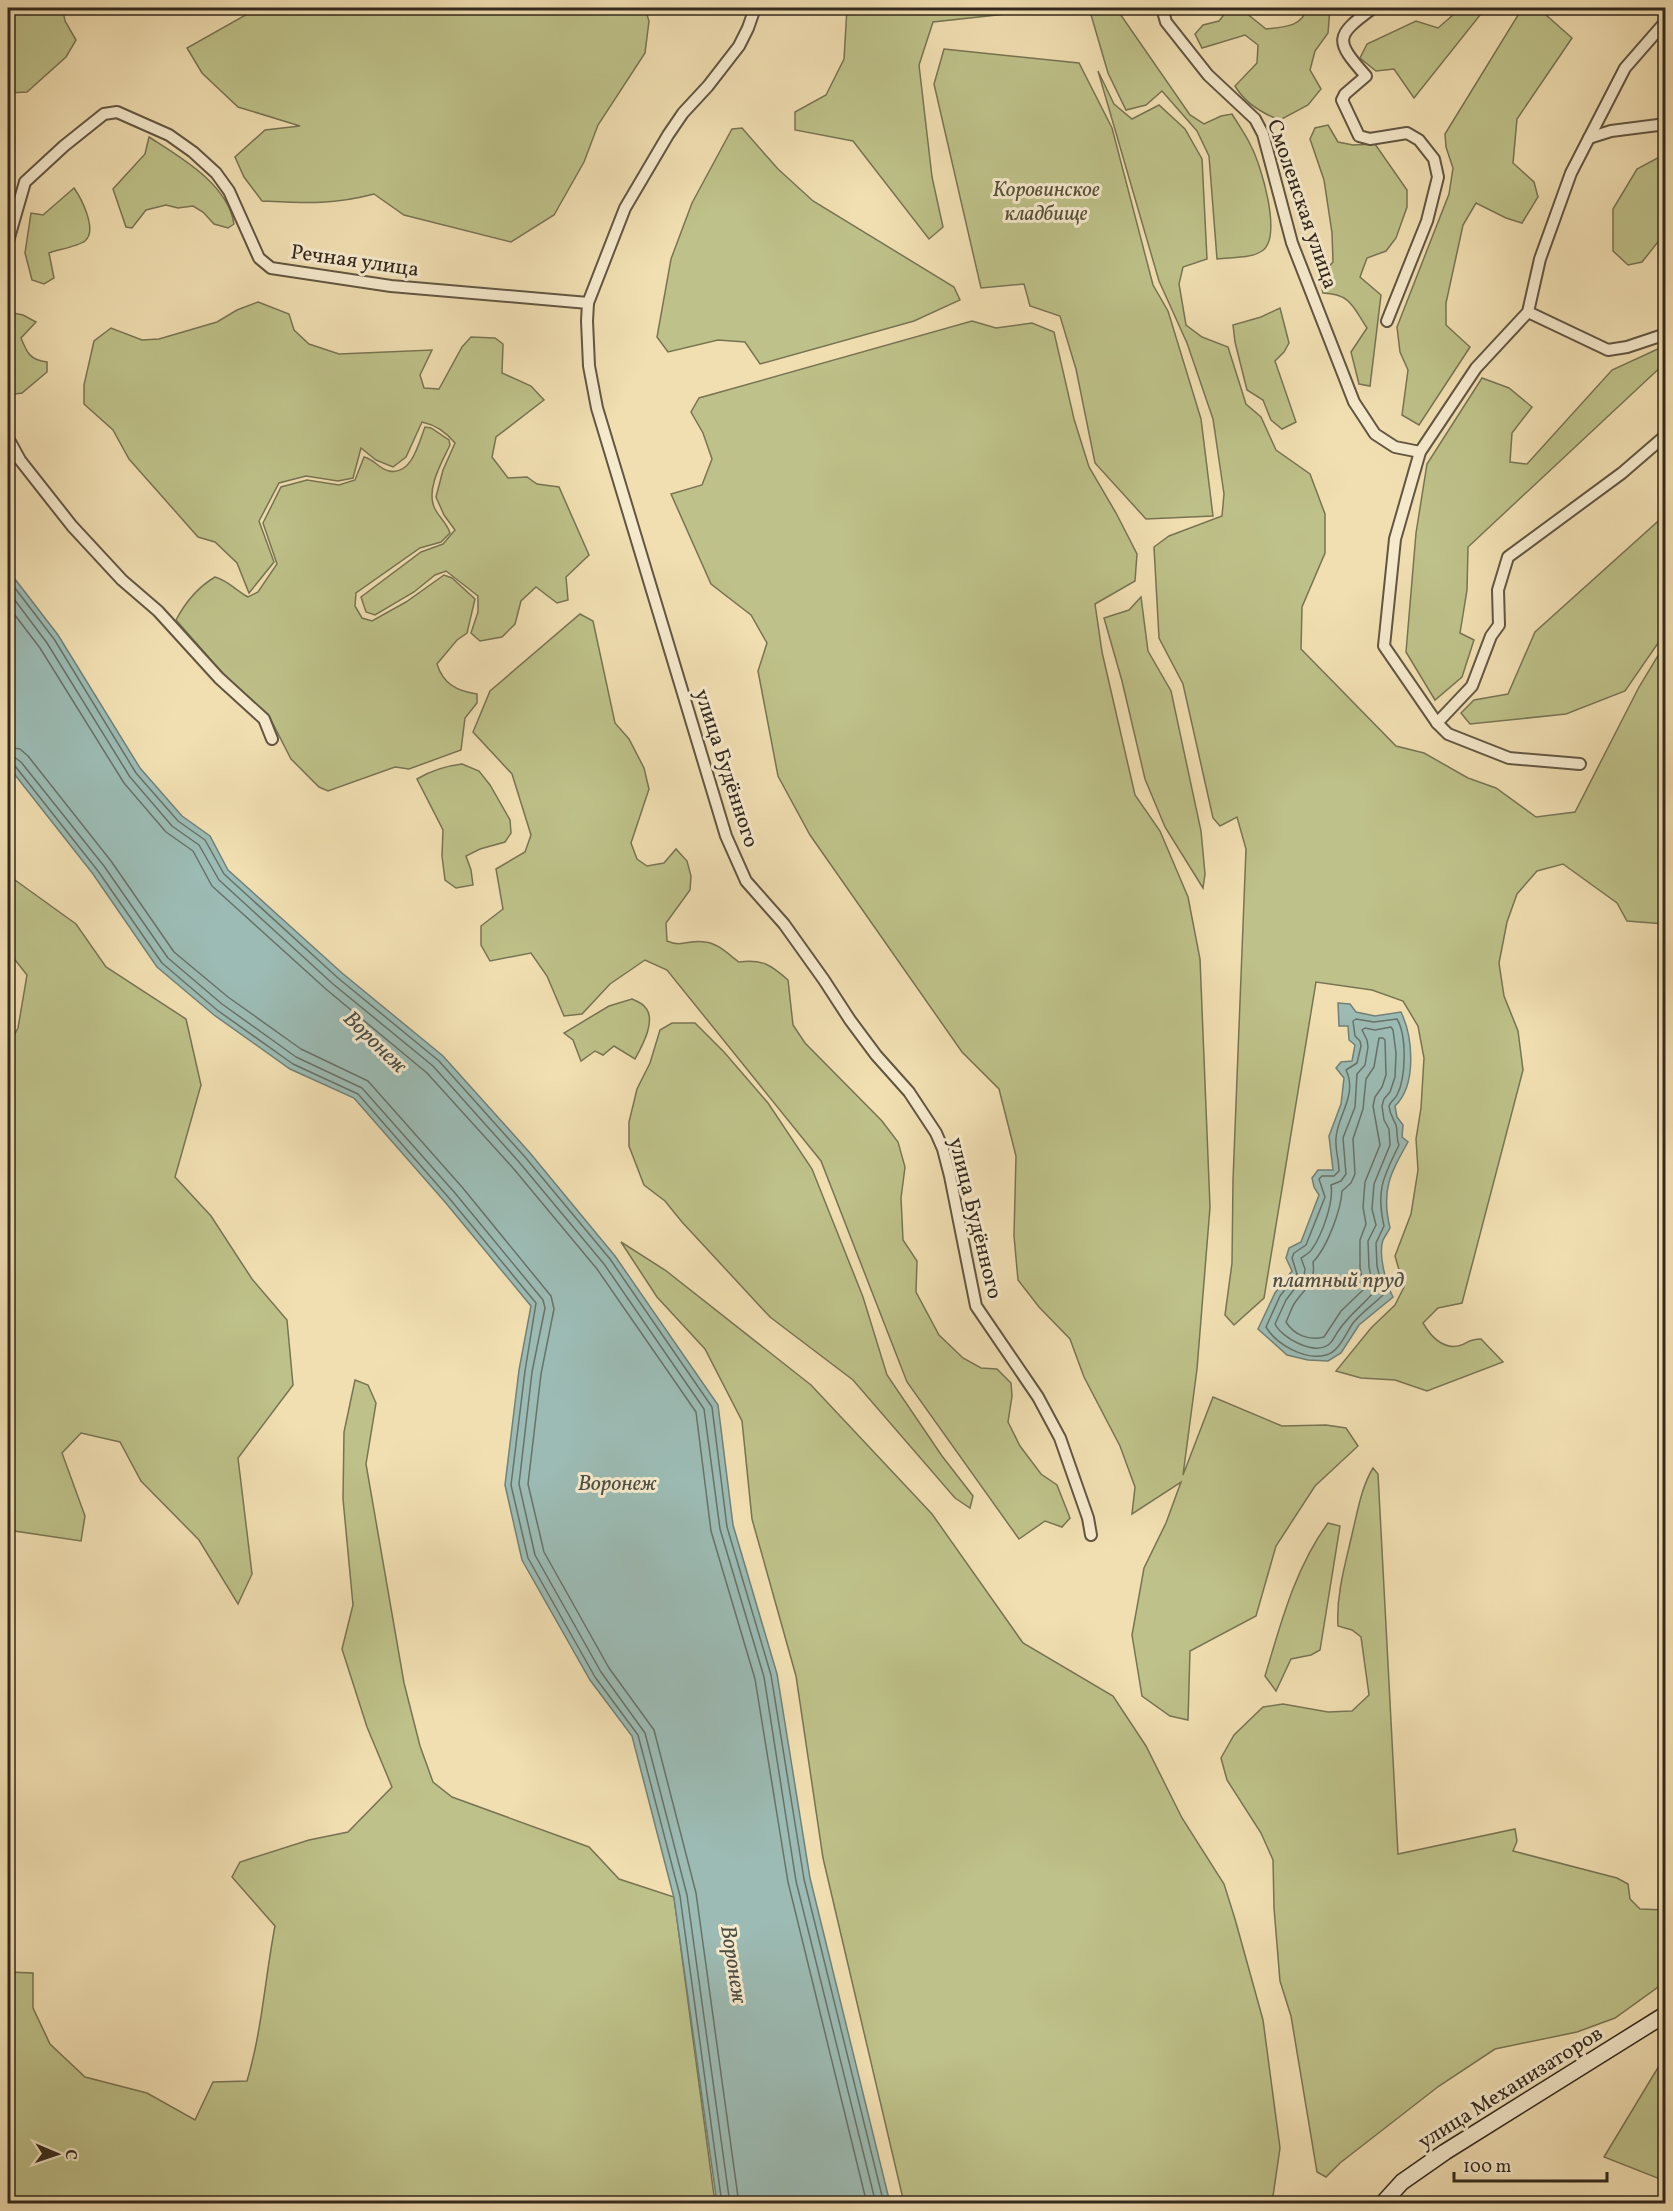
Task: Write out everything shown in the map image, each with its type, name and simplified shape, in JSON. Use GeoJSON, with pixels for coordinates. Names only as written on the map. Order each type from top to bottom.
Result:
{"type":"FeatureCollection","features":[{"type":"Feature","properties":{"kind":"main road","name":"улица Механизаторов"},"geometry":{"type":"LineString","coordinates":[[1382,2204],[1402,2181],[1445,2152],[1665,2014]]}},
{"type":"Feature","properties":{"kind":"street","name":"улица Будённого"},"geometry":{"type":"LineString","coordinates":[[755,8],[739,46],[708,86],[683,112],[652,159],[625,208],[588,303],[589,366],[597,408],[729,844],[746,881],[793,937],[857,1029],[876,1055],[909,1092],[936,1133],[950,1176],[976,1306],[1038,1397],[1060,1437],[1088,1518],[1091,1536]]}},
{"type":"Feature","properties":{"kind":"street","name":"Смоленская улица"},"geometry":{"type":"LineString","coordinates":[[1162,8],[1166,22],[1208,75],[1255,119],[1263,134],[1292,243],[1354,402],[1375,434],[1395,447],[1420,452]]}},
{"type":"Feature","properties":{"kind":"street"},"geometry":{"type":"LineString","coordinates":[[1373,8],[1348,26],[1345,34],[1346,53],[1366,76],[1345,94],[1342,100],[1359,136],[1370,139],[1407,132],[1419,140],[1434,159],[1438,177],[1427,221],[1387,321]]}},
{"type":"Feature","properties":{"kind":"street"},"geometry":{"type":"LineString","coordinates":[[1580,764],[1509,758],[1449,734],[1437,723],[1384,646],[1395,539],[1420,452],[1476,368],[1528,312],[1544,249],[1571,173],[1625,68],[1665,21]]}},
{"type":"Feature","properties":{"kind":"street","name":"Речная улица"},"geometry":{"type":"LineString","coordinates":[[8,242],[26,182],[64,146],[104,114],[117,112],[169,135],[193,152],[216,173],[229,191],[260,258],[271,268],[391,286],[588,303]]}},
{"type":"Feature","properties":{"kind":"street"},"geometry":{"type":"LineString","coordinates":[[1589,138],[1611,131],[1665,124]]}},
{"type":"Feature","properties":{"kind":"street"},"geometry":{"type":"LineString","coordinates":[[1528,312],[1608,350],[1627,347],[1665,334]]}},
{"type":"Feature","properties":{"kind":"street"},"geometry":{"type":"LineString","coordinates":[[1437,723],[1472,686],[1491,636],[1499,625],[1498,590],[1508,557],[1622,473],[1665,435]]}},
{"type":"Feature","properties":{"kind":"street"},"geometry":{"type":"LineString","coordinates":[[8,438],[20,460],[72,526],[122,580],[158,611],[219,678],[264,719],[272,739]]}},
{"type":"Feature","properties":{"kind":"green space"},"geometry":{"type":"Polygon","coordinates":[[[8,8],[66,8],[63,11],[65,21],[76,40],[66,57],[27,92],[8,93],[8,8]]]}},
{"type":"Feature","properties":{"kind":"green space"},"geometry":{"type":"Polygon","coordinates":[[[258,8],[645,8],[649,21],[645,53],[598,125],[584,162],[554,215],[511,242],[404,215],[374,194],[332,202],[262,201],[244,177],[235,157],[265,130],[300,126],[238,107],[202,73],[187,48],[258,8]]]}},
{"type":"Feature","properties":{"kind":"green space"},"geometry":{"type":"Polygon","coordinates":[[[847,8],[1036,8],[1035,11],[933,22],[919,65],[932,177],[943,227],[929,239],[853,141],[795,130],[795,112],[826,95],[844,59],[847,8]]]}},
{"type":"Feature","properties":{"kind":"green space"},"geometry":{"type":"Polygon","coordinates":[[[1089,8],[1116,8],[1190,115],[1204,124],[1221,116],[1232,114],[1255,155],[1268,200],[1271,231],[1268,243],[1262,251],[1246,257],[1217,259],[1209,156],[1197,131],[1162,91],[1146,105],[1126,110],[1108,73],[1089,8]]]}},
{"type":"Feature","properties":{"kind":"green space"},"geometry":{"type":"Polygon","coordinates":[[[1229,8],[1246,13],[1266,29],[1297,22],[1305,14],[1307,8],[1330,8],[1328,33],[1315,51],[1310,70],[1321,89],[1308,105],[1280,120],[1260,111],[1244,98],[1235,86],[1257,63],[1258,45],[1245,35],[1202,48],[1195,34],[1203,25],[1219,21],[1229,8]]]}},
{"type":"Feature","properties":{"kind":"green space"},"geometry":{"type":"Polygon","coordinates":[[[1461,8],[1489,8],[1484,10],[1414,98],[1394,69],[1376,71],[1360,58],[1367,44],[1416,21],[1438,28],[1461,8]]]}},
{"type":"Feature","properties":{"kind":"green space"},"geometry":{"type":"Polygon","coordinates":[[[1518,8],[1548,8],[1545,14],[1572,38],[1517,119],[1513,163],[1534,182],[1538,197],[1522,223],[1476,203],[1463,225],[1446,303],[1446,325],[1470,347],[1419,425],[1402,415],[1408,370],[1400,352],[1397,327],[1449,194],[1453,168],[1446,147],[1445,134],[1520,12],[1518,8]]]}},
{"type":"Feature","properties":{"kind":"green space","name":"Коровинское кладбище"},"geometry":{"type":"Polygon","coordinates":[[[944,49],[1079,63],[1112,128],[1153,285],[1168,311],[1201,419],[1213,516],[1146,519],[1095,463],[1076,369],[1060,316],[1030,306],[1024,284],[981,288],[934,84],[944,49]]]}},
{"type":"Feature","properties":{"kind":"green space"},"geometry":{"type":"Polygon","coordinates":[[[1098,71],[1114,104],[1132,119],[1159,105],[1185,129],[1202,159],[1207,259],[1183,267],[1179,284],[1186,325],[1202,337],[1228,347],[1246,404],[1261,417],[1276,450],[1310,474],[1325,514],[1325,553],[1302,607],[1301,649],[1396,746],[1424,753],[1468,778],[1496,788],[1536,817],[1575,812],[1639,687],[1665,644],[1665,924],[1627,921],[1617,903],[1563,864],[1537,871],[1517,894],[1507,922],[1499,963],[1504,996],[1518,1031],[1523,1070],[1462,1303],[1438,1308],[1423,1323],[1433,1336],[1446,1345],[1458,1346],[1481,1339],[1503,1362],[1427,1391],[1395,1380],[1361,1378],[1336,1371],[1371,1328],[1395,1305],[1404,1287],[1395,1256],[1411,1214],[1418,1170],[1416,1139],[1421,1108],[1424,1058],[1418,1026],[1403,1001],[1372,990],[1316,982],[1264,1298],[1234,1325],[1225,1315],[1232,1263],[1233,1180],[1246,849],[1237,817],[1220,826],[1213,818],[1183,684],[1159,638],[1154,547],[1169,536],[1222,516],[1224,494],[1213,419],[1187,343],[1159,281],[1098,71]]]}},
{"type":"Feature","properties":{"kind":"green space"},"geometry":{"type":"Polygon","coordinates":[[[1328,125],[1338,142],[1353,145],[1375,144],[1407,190],[1407,207],[1396,238],[1386,251],[1367,258],[1360,277],[1381,295],[1370,386],[1359,384],[1351,352],[1367,328],[1346,299],[1323,293],[1319,277],[1333,262],[1332,233],[1324,180],[1310,139],[1315,128],[1328,125]]]}},
{"type":"Feature","properties":{"kind":"green space"},"geometry":{"type":"Polygon","coordinates":[[[742,128],[778,169],[813,201],[954,287],[960,300],[914,321],[760,364],[745,342],[718,340],[668,352],[657,337],[671,259],[692,203],[732,129],[742,128]]]}},
{"type":"Feature","properties":{"kind":"green space"},"geometry":{"type":"Polygon","coordinates":[[[149,137],[188,163],[213,184],[223,196],[234,224],[228,228],[214,224],[203,212],[193,206],[178,208],[166,205],[146,210],[132,228],[126,227],[113,189],[145,154],[149,137]]]}},
{"type":"Feature","properties":{"kind":"green space"},"geometry":{"type":"Polygon","coordinates":[[[1665,154],[1665,233],[1642,262],[1628,265],[1613,251],[1613,209],[1637,169],[1665,154]]]}},
{"type":"Feature","properties":{"kind":"green space"},"geometry":{"type":"Polygon","coordinates":[[[74,188],[87,214],[89,236],[82,243],[49,253],[54,278],[44,284],[32,280],[25,253],[31,213],[43,215],[74,188]]]}},
{"type":"Feature","properties":{"kind":"green space"},"geometry":{"type":"Polygon","coordinates":[[[258,302],[289,314],[294,330],[309,344],[339,354],[432,350],[420,375],[424,388],[439,389],[462,347],[471,337],[495,338],[503,344],[502,373],[531,386],[544,400],[496,437],[492,457],[508,478],[527,477],[537,484],[559,487],[589,555],[566,577],[568,600],[557,603],[536,587],[521,601],[515,624],[502,637],[480,641],[471,633],[478,612],[478,596],[446,571],[435,575],[414,592],[375,615],[366,612],[361,597],[421,552],[443,544],[455,530],[444,515],[436,497],[443,470],[455,443],[440,430],[422,422],[406,457],[393,467],[376,460],[361,448],[353,478],[338,481],[306,476],[279,483],[259,521],[274,562],[249,593],[237,563],[215,542],[198,537],[129,459],[113,430],[84,404],[84,385],[94,341],[111,328],[142,340],[159,339],[217,322],[237,310],[258,302]]]}},
{"type":"Feature","properties":{"kind":"green space"},"geometry":{"type":"Polygon","coordinates":[[[1280,308],[1289,343],[1275,361],[1296,422],[1282,429],[1271,420],[1263,400],[1247,390],[1233,325],[1261,317],[1280,308]]]}},
{"type":"Feature","properties":{"kind":"green space"},"geometry":{"type":"Polygon","coordinates":[[[8,312],[23,315],[36,322],[21,338],[30,355],[37,360],[47,362],[47,372],[22,393],[8,395],[8,312]]]}},
{"type":"Feature","properties":{"kind":"green space"},"geometry":{"type":"Polygon","coordinates":[[[972,321],[996,328],[1032,323],[1054,332],[1074,419],[1089,467],[1137,554],[1135,581],[1095,604],[1102,652],[1135,795],[1160,831],[1188,897],[1200,959],[1210,1207],[1197,1369],[1183,1475],[1213,1397],[1282,1426],[1326,1425],[1346,1428],[1358,1446],[1315,1486],[1276,1546],[1256,1616],[1190,1651],[1188,1720],[1170,1716],[1142,1696],[1132,1635],[1144,1568],[1166,1523],[1181,1482],[1132,1514],[1135,1487],[1120,1446],[1084,1377],[1070,1339],[1039,1307],[1018,1280],[1014,1236],[1016,1156],[999,1089],[962,1052],[810,835],[778,776],[758,671],[767,643],[751,615],[711,584],[671,494],[702,485],[712,459],[703,433],[691,412],[699,398],[972,321]]]}},
{"type":"Feature","properties":{"kind":"green space"},"geometry":{"type":"Polygon","coordinates":[[[1665,347],[1665,363],[1468,547],[1467,590],[1460,633],[1474,640],[1462,677],[1435,700],[1406,652],[1416,533],[1427,464],[1482,378],[1509,388],[1532,407],[1512,433],[1510,462],[1527,464],[1612,370],[1665,347]]]}},
{"type":"Feature","properties":{"kind":"green space"},"geometry":{"type":"Polygon","coordinates":[[[425,427],[431,428],[449,440],[450,445],[433,485],[432,501],[450,533],[441,542],[420,548],[356,593],[355,606],[362,618],[372,621],[406,602],[444,575],[452,578],[475,599],[467,633],[457,640],[437,664],[443,677],[452,685],[463,691],[477,694],[477,703],[465,718],[461,750],[409,769],[395,767],[328,791],[319,787],[291,759],[269,716],[226,677],[176,620],[192,596],[215,577],[248,597],[258,592],[277,564],[263,523],[281,487],[307,480],[339,485],[355,480],[364,457],[385,470],[397,471],[409,463],[425,427]]]}},
{"type":"Feature","properties":{"kind":"green space"},"geometry":{"type":"Polygon","coordinates":[[[1665,515],[1665,633],[1625,691],[1566,714],[1470,724],[1461,713],[1474,700],[1508,694],[1535,632],[1665,515]]]}},
{"type":"Feature","properties":{"kind":"green space"},"geometry":{"type":"Polygon","coordinates":[[[1141,597],[1148,651],[1171,691],[1201,831],[1205,874],[1203,888],[1165,827],[1145,779],[1122,681],[1104,618],[1129,610],[1141,597]]]}},
{"type":"Feature","properties":{"kind":"green space"},"geometry":{"type":"Polygon","coordinates":[[[580,614],[593,621],[615,723],[629,739],[644,768],[649,789],[631,843],[637,859],[647,866],[664,863],[676,849],[687,861],[691,876],[690,890],[666,923],[667,941],[677,944],[699,941],[710,943],[739,962],[761,962],[777,970],[788,980],[793,1025],[805,1043],[882,1121],[898,1142],[905,1167],[901,1198],[903,1240],[917,1261],[916,1292],[939,1335],[963,1358],[981,1368],[997,1369],[1011,1383],[1012,1396],[1008,1422],[1020,1446],[1041,1474],[1057,1485],[1070,1518],[1062,1527],[1045,1521],[1019,1539],[907,1382],[821,1161],[667,970],[645,960],[610,984],[582,1014],[564,1016],[547,976],[531,953],[490,961],[481,945],[481,926],[503,909],[496,869],[525,852],[531,835],[512,774],[473,732],[490,691],[580,614]]]}},
{"type":"Feature","properties":{"kind":"green space"},"geometry":{"type":"Polygon","coordinates":[[[462,764],[479,771],[490,785],[510,820],[511,833],[505,842],[480,849],[466,856],[473,885],[456,888],[445,880],[442,856],[443,830],[417,779],[439,769],[462,764]]]}},
{"type":"Feature","properties":{"kind":"green space"},"geometry":{"type":"Polygon","coordinates":[[[8,875],[76,924],[106,967],[186,1019],[201,1085],[175,1177],[211,1216],[252,1279],[287,1320],[293,1385],[238,1458],[252,1574],[238,1604],[199,1540],[141,1481],[120,1442],[81,1433],[62,1453],[85,1516],[81,1541],[8,1530],[8,1046],[18,1028],[27,975],[8,951],[8,875]]]}},
{"type":"Feature","properties":{"kind":"green space"},"geometry":{"type":"Polygon","coordinates":[[[632,999],[645,1007],[649,1019],[647,1033],[635,1059],[614,1046],[603,1055],[595,1051],[581,1061],[573,1040],[564,1033],[609,1006],[632,999]]]}},
{"type":"Feature","properties":{"kind":"green space"},"geometry":{"type":"Polygon","coordinates":[[[672,1023],[695,1023],[724,1052],[768,1103],[812,1169],[863,1297],[887,1375],[942,1456],[973,1496],[970,1508],[955,1498],[853,1380],[770,1317],[665,1201],[644,1185],[629,1146],[629,1122],[637,1089],[650,1063],[660,1030],[672,1023]]]}},
{"type":"Feature","properties":{"kind":"green space"},"geometry":{"type":"Polygon","coordinates":[[[621,1242],[665,1270],[811,1385],[932,1514],[1023,1643],[1113,1696],[1146,1746],[1182,1818],[1224,1884],[1235,1919],[1263,2020],[1280,2148],[1272,2203],[904,2203],[823,1858],[796,1676],[752,1519],[742,1421],[705,1349],[657,1297],[621,1242]]]}},
{"type":"Feature","properties":{"kind":"green space"},"geometry":{"type":"Polygon","coordinates":[[[355,1380],[368,1385],[376,1403],[366,1464],[404,1683],[420,1746],[433,1782],[452,1797],[589,1847],[619,1879],[674,1897],[715,2203],[8,2204],[8,1972],[33,1973],[33,2008],[50,2044],[85,2077],[147,2093],[195,2120],[213,2082],[247,2081],[260,2024],[275,1926],[232,1877],[240,1862],[309,1840],[348,1832],[392,1787],[367,1727],[342,1649],[353,1605],[343,1499],[344,1432],[355,1380]]]}},
{"type":"Feature","properties":{"kind":"green space"},"geometry":{"type":"Polygon","coordinates":[[[1373,1468],[1378,1474],[1398,1854],[1515,1829],[1517,1841],[1513,1851],[1617,1878],[1628,1884],[1630,1899],[1640,1909],[1665,1910],[1665,1982],[1615,2018],[1577,2032],[1495,2049],[1439,2086],[1340,2163],[1326,2177],[1317,2172],[1291,2016],[1280,1981],[1273,1860],[1261,1833],[1227,1780],[1221,1758],[1234,1735],[1263,1707],[1283,1704],[1328,1712],[1352,1711],[1369,1695],[1361,1637],[1352,1630],[1338,1626],[1338,1614],[1342,1578],[1359,1506],[1373,1468]]]}},
{"type":"Feature","properties":{"kind":"green space"},"geometry":{"type":"Polygon","coordinates":[[[1328,1523],[1340,1526],[1320,1650],[1311,1655],[1291,1659],[1276,1691],[1265,1676],[1277,1636],[1306,1558],[1328,1523]]]}},
{"type":"Feature","properties":{"kind":"green space"},"geometry":{"type":"Polygon","coordinates":[[[1665,2056],[1665,2181],[1604,2157],[1665,2056]]]}},
{"type":"Feature","properties":{"kind":"water","name":"Воронеж"},"geometry":{"type":"Polygon","coordinates":[[[8,570],[58,635],[140,768],[182,816],[210,836],[228,870],[342,973],[443,1056],[530,1153],[615,1256],[718,1405],[733,1525],[777,1674],[810,1878],[890,2203],[717,2203],[674,1898],[632,1736],[590,1680],[522,1560],[505,1485],[519,1370],[531,1306],[445,1202],[354,1098],[290,1069],[214,1015],[157,967],[93,874],[8,766],[8,570]]]}},
{"type":"Feature","properties":{"kind":"water","name":"платный пруд"},"geometry":{"type":"Polygon","coordinates":[[[1338,1003],[1350,1004],[1356,1012],[1375,1016],[1401,1012],[1408,1034],[1411,1060],[1407,1086],[1395,1106],[1397,1117],[1403,1125],[1402,1137],[1408,1142],[1389,1183],[1386,1203],[1390,1228],[1383,1240],[1381,1253],[1393,1297],[1359,1325],[1341,1353],[1328,1361],[1308,1360],[1287,1355],[1258,1329],[1275,1293],[1292,1271],[1286,1258],[1289,1248],[1301,1242],[1319,1195],[1312,1178],[1318,1170],[1333,1170],[1329,1136],[1341,1104],[1344,1078],[1336,1068],[1341,1062],[1352,1061],[1355,1045],[1349,1040],[1348,1026],[1339,1026],[1338,1003]]]}}]}
